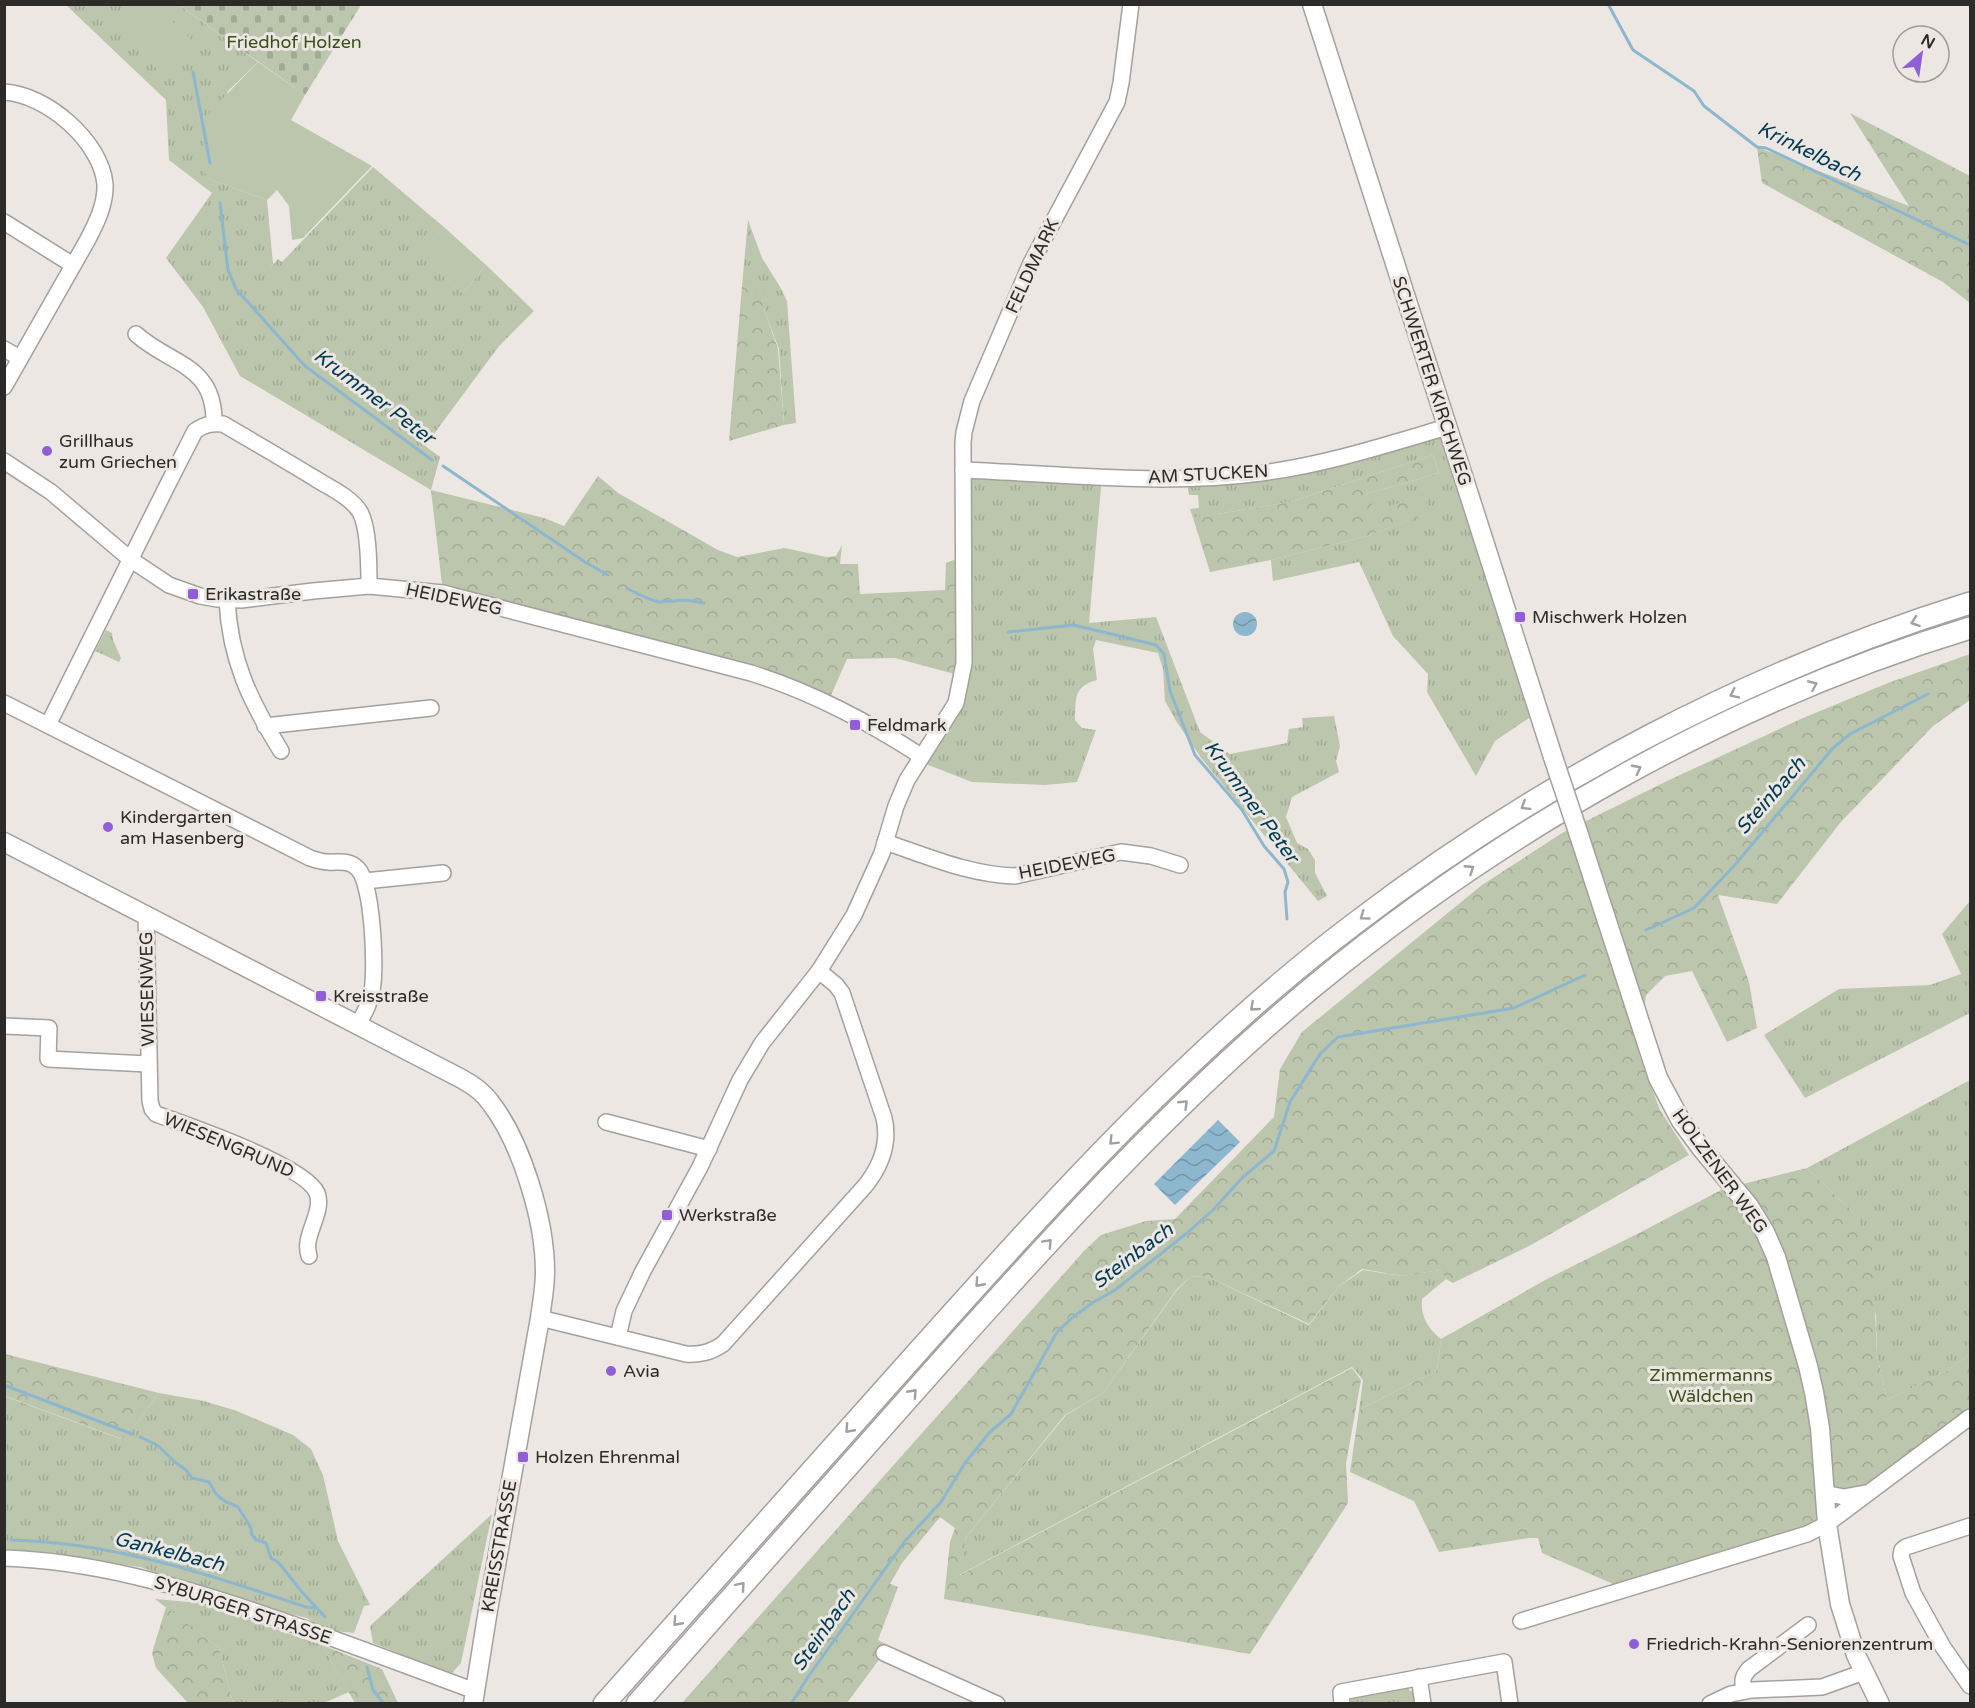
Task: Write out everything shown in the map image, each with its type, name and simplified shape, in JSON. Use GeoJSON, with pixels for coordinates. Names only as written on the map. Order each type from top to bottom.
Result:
{"type":"FeatureCollection","features":[{"type":"Feature","properties":{"kind":"highway"},"geometry":{"type":"LineString","coordinates":[[604,1704],[1063,1192],[1193,1062],[1253,1007],[1343,932],[1491,827],[1586,770],[1645,739],[1743,690],[1821,656],[1971,603]]}},
{"type":"Feature","properties":{"kind":"highway"},"geometry":{"type":"LineString","coordinates":[[637,1704],[994,1302],[1132,1155],[1210,1079],[1314,986],[1462,875],[1542,824],[1638,769],[1754,710],[1880,659],[1971,628]]}},
{"type":"Feature","properties":{"kind":"main road","name":"SCHWERTER KIRCHWEG"},"geometry":{"type":"LineString","coordinates":[[1312,4],[1553,757]]}},
{"type":"Feature","properties":{"kind":"main road","name":"HOLZENER WEG"},"geometry":{"type":"LineString","coordinates":[[1553,757],[1658,1078],[1681,1120],[1749,1206],[1765,1232],[1776,1257],[1814,1392],[1820,1428],[1827,1524],[1840,1604],[1848,1633],[1880,1704]]}},
{"type":"Feature","properties":{"kind":"main road","name":"KREISSTRASSE"},"geometry":{"type":"LineString","coordinates":[[4,842],[472,1085],[491,1103],[506,1126],[519,1153],[531,1188],[541,1235],[545,1272],[540,1318],[473,1697]]}},
{"type":"Feature","properties":{"kind":"street","name":"FELDMARK"},"geometry":{"type":"LineString","coordinates":[[618,1337],[624,1311],[709,1149],[740,1080],[777,1022],[819,971],[854,915],[874,872],[907,780],[953,708],[962,676],[964,636],[964,432],[976,392],[1031,263],[1117,102],[1131,4]]}},
{"type":"Feature","properties":{"kind":"street"},"geometry":{"type":"LineString","coordinates":[[4,92],[31,99],[70,123],[86,142],[100,167],[105,182],[105,196],[93,230],[4,387]]}},
{"type":"Feature","properties":{"kind":"street"},"geometry":{"type":"LineString","coordinates":[[4,222],[73,265]]}},
{"type":"Feature","properties":{"kind":"street"},"geometry":{"type":"LineString","coordinates":[[136,334],[147,344],[190,368],[201,379],[213,404],[213,423]]}},
{"type":"Feature","properties":{"kind":"street"},"geometry":{"type":"LineString","coordinates":[[4,349],[20,358]]}},
{"type":"Feature","properties":{"kind":"street"},"geometry":{"type":"LineString","coordinates":[[48,725],[195,431],[203,425],[223,424],[351,502],[361,513],[365,531],[369,561],[369,586]]}},
{"type":"Feature","properties":{"kind":"street","name":"AM STUCKEN"},"geometry":{"type":"LineString","coordinates":[[963,470],[1153,479],[1262,473],[1307,464],[1447,427]]}},
{"type":"Feature","properties":{"kind":"street","name":"HEIDEWEG"},"geometry":{"type":"LineString","coordinates":[[4,460],[51,492],[130,560],[171,586],[200,596],[227,600],[264,598],[369,586],[442,593],[751,673],[789,685],[828,702],[889,735],[921,756]]}},
{"type":"Feature","properties":{"kind":"street"},"geometry":{"type":"LineString","coordinates":[[227,600],[228,622],[240,675],[251,701],[281,751]]}},
{"type":"Feature","properties":{"kind":"street"},"geometry":{"type":"LineString","coordinates":[[4,703],[310,858],[322,862],[343,861],[358,869],[365,881],[375,945],[372,993],[368,1007],[358,1025]]}},
{"type":"Feature","properties":{"kind":"street"},"geometry":{"type":"LineString","coordinates":[[265,726],[432,708]]}},
{"type":"Feature","properties":{"kind":"street","name":"HEIDEWEG"},"geometry":{"type":"LineString","coordinates":[[885,842],[969,870],[1001,876],[1016,876],[1121,852],[1151,856],[1180,866]]}},
{"type":"Feature","properties":{"kind":"street"},"geometry":{"type":"LineString","coordinates":[[365,881],[443,873]]}},
{"type":"Feature","properties":{"kind":"street","name":"WIESENWEG"},"geometry":{"type":"LineString","coordinates":[[146,914],[148,1064]]}},
{"type":"Feature","properties":{"kind":"street"},"geometry":{"type":"LineString","coordinates":[[540,1318],[686,1354],[699,1355],[712,1351],[723,1344],[874,1175],[883,1154],[886,1138],[884,1118],[842,993],[819,971]]}},
{"type":"Feature","properties":{"kind":"street"},"geometry":{"type":"LineString","coordinates":[[4,1026],[49,1028],[48,1059],[148,1064]]}},
{"type":"Feature","properties":{"kind":"street","name":"WIESENGRUND"},"geometry":{"type":"LineString","coordinates":[[148,1064],[150,1101],[156,1114],[259,1154],[312,1184],[318,1200],[308,1244],[309,1256]]}},
{"type":"Feature","properties":{"kind":"street"},"geometry":{"type":"LineString","coordinates":[[606,1122],[709,1149]]}},
{"type":"Feature","properties":{"kind":"street"},"geometry":{"type":"LineString","coordinates":[[1521,1621],[1807,1534],[1827,1524],[1971,1417]]}},
{"type":"Feature","properties":{"kind":"street"},"geometry":{"type":"LineString","coordinates":[[1824,1493],[1844,1497],[1868,1492]]}},
{"type":"Feature","properties":{"kind":"street"},"geometry":{"type":"LineString","coordinates":[[1971,1526],[1906,1547],[1900,1556],[1913,1593],[1943,1647],[1971,1686]]}},
{"type":"Feature","properties":{"kind":"street","name":"SYBURGER STRASSE"},"geometry":{"type":"LineString","coordinates":[[4,1558],[42,1560],[83,1566],[186,1589],[295,1625],[473,1697]]}},
{"type":"Feature","properties":{"kind":"street"},"geometry":{"type":"LineString","coordinates":[[1744,1691],[1743,1675],[1808,1625]]}},
{"type":"Feature","properties":{"kind":"street"},"geometry":{"type":"LineString","coordinates":[[884,1653],[997,1704]]}},
{"type":"Feature","properties":{"kind":"street"},"geometry":{"type":"LineString","coordinates":[[1342,1704],[1341,1692],[1504,1662],[1510,1704]]}},
{"type":"Feature","properties":{"kind":"street"},"geometry":{"type":"LineString","coordinates":[[1710,1704],[1731,1694],[1744,1691],[1822,1687],[1864,1672]]}},
{"type":"Feature","properties":{"kind":"street"},"geometry":{"type":"LineString","coordinates":[[1419,1677],[1423,1704]]}},
{"type":"Feature","properties":{"kind":"green space"},"geometry":{"type":"Polygon","coordinates":[[[66,5],[179,5],[258,62],[228,91],[207,174],[209,179],[267,200],[273,264],[269,269],[278,259],[282,262],[373,167],[445,228],[419,254],[463,293],[486,265],[534,311],[499,346],[425,446],[440,457],[431,490],[240,376],[203,307],[166,258],[212,193],[169,160],[166,100],[66,5]]]}},
{"type":"Feature","properties":{"kind":"green space"},"geometry":{"type":"Polygon","coordinates":[[[134,5],[156,5],[195,43],[163,75],[114,25],[134,5]]]}},
{"type":"Feature","properties":{"kind":"green space","name":"Friedhof Holzen"},"geometry":{"type":"Polygon","coordinates":[[[179,5],[361,5],[305,95],[179,5]]]}},
{"type":"Feature","properties":{"kind":"green space"},"geometry":{"type":"Polygon","coordinates":[[[258,62],[305,95],[291,120],[372,166],[303,238],[292,240],[289,206],[277,190],[267,200],[209,179],[204,172],[203,119],[258,62]]]}},
{"type":"Feature","properties":{"kind":"green space"},"geometry":{"type":"Polygon","coordinates":[[[1850,113],[1970,176],[1970,303],[1943,282],[1762,183],[1757,147],[1909,206],[1850,113]]]}},
{"type":"Feature","properties":{"kind":"green space"},"geometry":{"type":"Polygon","coordinates":[[[748,220],[762,258],[787,301],[796,423],[784,425],[779,349],[759,288],[742,286],[748,220]]]}},
{"type":"Feature","properties":{"kind":"green space"},"geometry":{"type":"Polygon","coordinates":[[[445,228],[486,265],[463,293],[418,254],[445,228]]]}},
{"type":"Feature","properties":{"kind":"green space"},"geometry":{"type":"Polygon","coordinates":[[[742,286],[759,287],[778,349],[784,425],[729,441],[742,286]]]}},
{"type":"Feature","properties":{"kind":"green space"},"geometry":{"type":"Polygon","coordinates":[[[1447,427],[1538,712],[1495,741],[1476,776],[1427,692],[1428,674],[1393,636],[1359,562],[1273,581],[1271,560],[1367,536],[1429,513],[1375,511],[1366,494],[1439,473],[1433,455],[1290,502],[1193,518],[1190,509],[1199,508],[1198,495],[1189,495],[1186,478],[1227,476],[1447,427]]]}},
{"type":"Feature","properties":{"kind":"green space"},"geometry":{"type":"Polygon","coordinates":[[[1433,455],[1439,473],[1366,494],[1376,511],[1423,494],[1430,513],[1367,536],[1271,560],[1210,572],[1193,518],[1290,502],[1433,455]]]}},
{"type":"Feature","properties":{"kind":"green space"},"geometry":{"type":"Polygon","coordinates":[[[963,470],[1102,476],[1089,623],[1156,617],[1200,732],[1230,754],[1287,743],[1289,729],[1303,727],[1302,718],[1334,716],[1340,746],[1336,761],[1339,772],[1292,797],[1286,817],[1297,843],[1308,849],[1315,860],[1315,873],[1327,896],[1318,901],[1202,759],[1165,701],[1163,669],[1158,653],[1096,640],[1093,649],[1097,680],[1084,686],[1077,694],[1075,720],[1082,728],[1096,730],[1077,782],[1045,785],[972,782],[918,761],[956,703],[963,470]]]}},
{"type":"Feature","properties":{"kind":"green space"},"geometry":{"type":"Polygon","coordinates":[[[598,476],[618,493],[718,550],[737,557],[785,548],[826,557],[836,556],[842,545],[840,564],[858,564],[860,594],[945,590],[946,563],[959,558],[962,676],[895,658],[847,659],[828,702],[443,593],[431,490],[544,518],[564,526],[598,476]]]}},
{"type":"Feature","properties":{"kind":"green space"},"geometry":{"type":"Polygon","coordinates":[[[106,630],[112,633],[121,658],[119,662],[95,651],[106,630]]]}},
{"type":"Feature","properties":{"kind":"green space"},"geometry":{"type":"Polygon","coordinates":[[[1970,654],[1970,700],[1933,726],[1840,823],[1777,904],[1718,895],[1749,982],[1757,1028],[1727,1042],[1692,971],[1665,976],[1646,995],[1639,1054],[1660,1110],[1689,1155],[1531,1245],[1453,1283],[1446,1279],[1440,1270],[1403,1276],[1362,1269],[1339,1286],[1309,1324],[1206,1276],[1190,1277],[1177,1289],[1103,1393],[1065,1415],[966,1537],[960,1575],[1352,1368],[1361,1380],[1346,1464],[1348,1503],[1250,1654],[944,1599],[950,1542],[955,1528],[940,1517],[902,1563],[890,1584],[898,1587],[878,1640],[886,1644],[881,1657],[847,1703],[681,1704],[1084,1251],[1101,1235],[1146,1221],[1175,1219],[1274,1117],[1280,1069],[1302,1032],[1482,885],[1562,833],[1667,781],[1803,718],[1888,683],[1970,654]]]}},
{"type":"Feature","properties":{"kind":"green space"},"geometry":{"type":"Polygon","coordinates":[[[1970,901],[1970,1013],[1805,1098],[1764,1035],[1839,989],[1930,985],[1961,974],[1942,934],[1970,901]]]}},
{"type":"Feature","properties":{"kind":"green space"},"geometry":{"type":"Polygon","coordinates":[[[1970,1080],[1970,1354],[1948,1370],[1887,1400],[1877,1355],[1876,1316],[1853,1212],[1807,1168],[1970,1080]]]}},
{"type":"Feature","properties":{"kind":"green space","name":"Zimmermanns Wäldchen"},"geometry":{"type":"Polygon","coordinates":[[[1807,1168],[1853,1212],[1872,1246],[1877,1355],[1887,1400],[1948,1370],[1970,1354],[1970,1407],[1811,1531],[1620,1587],[1542,1553],[1538,1538],[1439,1552],[1414,1501],[1350,1472],[1359,1410],[1437,1370],[1441,1339],[1547,1279],[1723,1189],[1807,1168]]]}},
{"type":"Feature","properties":{"kind":"green space"},"geometry":{"type":"Polygon","coordinates":[[[1363,1270],[1402,1276],[1440,1270],[1446,1279],[1422,1299],[1422,1311],[1426,1322],[1441,1339],[1437,1370],[1359,1410],[1363,1380],[1352,1367],[959,1575],[966,1537],[1066,1415],[1103,1393],[1177,1290],[1190,1277],[1206,1276],[1309,1325],[1339,1286],[1363,1270]]]}},
{"type":"Feature","properties":{"kind":"green space"},"geometry":{"type":"Polygon","coordinates":[[[5,1354],[159,1393],[138,1422],[122,1439],[5,1396],[5,1354]]]}},
{"type":"Feature","properties":{"kind":"green space"},"geometry":{"type":"Polygon","coordinates":[[[159,1393],[204,1401],[237,1411],[293,1435],[311,1449],[323,1475],[338,1541],[370,1605],[364,1606],[354,1633],[324,1630],[307,1618],[272,1610],[140,1567],[5,1549],[4,1396],[121,1439],[138,1422],[159,1393]]]}},
{"type":"Feature","properties":{"kind":"green space"},"geometry":{"type":"Polygon","coordinates":[[[492,1514],[461,1663],[451,1674],[373,1643],[370,1626],[492,1514]]]}},
{"type":"Feature","properties":{"kind":"green space"},"geometry":{"type":"Polygon","coordinates":[[[155,1599],[201,1603],[322,1645],[349,1692],[324,1703],[233,1703],[219,1648],[155,1599]]]}},
{"type":"Feature","properties":{"kind":"green space"},"geometry":{"type":"Polygon","coordinates":[[[166,1607],[219,1648],[233,1703],[188,1703],[156,1668],[152,1653],[166,1607]]]}},
{"type":"Feature","properties":{"kind":"green space"},"geometry":{"type":"Polygon","coordinates":[[[322,1645],[382,1669],[398,1703],[355,1703],[322,1645]]]}},
{"type":"Feature","properties":{"kind":"green space"},"geometry":{"type":"Polygon","coordinates":[[[1408,1684],[1409,1691],[1416,1690],[1418,1703],[1346,1704],[1351,1701],[1351,1695],[1408,1684]]]}},
{"type":"Feature","properties":{"kind":"water"},"geometry":{"type":"Polygon","coordinates":[[[1245,612],[1253,616],[1257,624],[1253,632],[1245,636],[1237,632],[1233,624],[1237,616],[1245,612]]]}},
{"type":"Feature","properties":{"kind":"water"},"geometry":{"type":"Polygon","coordinates":[[[1218,1120],[1240,1142],[1175,1205],[1154,1184],[1218,1120]]]}},
{"type":"Feature","properties":{"kind":"waterway","name":"Krinkelbach"},"geometry":{"type":"LineString","coordinates":[[1608,4],[1633,50],[1694,91],[1704,106],[1757,147],[1766,148],[1970,245]]}},
{"type":"Feature","properties":{"kind":"waterway","name":"Krummer Peter"},"geometry":{"type":"LineString","coordinates":[[193,72],[210,163]]}},
{"type":"Feature","properties":{"kind":"waterway","name":"Krummer Peter"},"geometry":{"type":"LineString","coordinates":[[220,203],[228,270],[236,289],[305,366],[432,460]]}},
{"type":"Feature","properties":{"kind":"waterway","name":"Krummer Peter"},"geometry":{"type":"LineString","coordinates":[[443,466],[585,562],[608,575]]}},
{"type":"Feature","properties":{"kind":"waterway","name":"Krummer Peter"},"geometry":{"type":"LineString","coordinates":[[628,589],[659,602],[686,600],[704,603]]}},
{"type":"Feature","properties":{"kind":"waterway","name":"Krummer Peter"},"geometry":{"type":"LineString","coordinates":[[1008,632],[1074,625],[1156,645],[1164,654],[1170,691],[1195,755],[1242,810],[1264,846],[1284,869],[1288,882],[1285,892],[1287,919]]}},
{"type":"Feature","properties":{"kind":"waterway","name":"Steinbach"},"geometry":{"type":"LineString","coordinates":[[1646,930],[1694,908],[1734,866],[1833,748],[1850,734],[1928,694]]}},
{"type":"Feature","properties":{"kind":"waterway","name":"Steinbach"},"geometry":{"type":"LineString","coordinates":[[791,1704],[905,1541],[941,1502],[965,1463],[989,1433],[1011,1414],[1057,1332],[1072,1318],[1115,1290],[1187,1233],[1213,1210],[1243,1177],[1274,1151],[1290,1102],[1320,1054],[1338,1037],[1514,1008],[1585,975]]}},
{"type":"Feature","properties":{"kind":"waterway"},"geometry":{"type":"LineString","coordinates":[[4,1385],[132,1434]]}},
{"type":"Feature","properties":{"kind":"waterway"},"geometry":{"type":"LineString","coordinates":[[140,1437],[157,1445],[192,1478],[209,1482],[216,1494],[226,1502],[238,1507],[251,1528],[252,1535],[256,1540],[266,1543],[271,1558],[279,1563],[325,1617]]}},
{"type":"Feature","properties":{"kind":"waterway","name":"Gankelbach"},"geometry":{"type":"LineString","coordinates":[[11,1540],[86,1547],[161,1562],[306,1607],[316,1608]]}},
{"type":"Feature","properties":{"kind":"waterway"},"geometry":{"type":"LineString","coordinates":[[367,1667],[373,1690],[384,1704]]}},
{"type":"Feature","properties":{"kind":"place","name":"Grillhaus zum Griechen"},"geometry":{"type":"Point","coordinates":[47,451]}},
{"type":"Feature","properties":{"kind":"place","name":"Erikastraße"},"geometry":{"type":"Point","coordinates":[193,594]}},
{"type":"Feature","properties":{"kind":"place","name":"Mischwerk Holzen"},"geometry":{"type":"Point","coordinates":[1520,617]}},
{"type":"Feature","properties":{"kind":"place","name":"Feldmark"},"geometry":{"type":"Point","coordinates":[855,725]}},
{"type":"Feature","properties":{"kind":"place","name":"Kindergarten am Hasenberg"},"geometry":{"type":"Point","coordinates":[108,827]}},
{"type":"Feature","properties":{"kind":"place","name":"Kreisstraße"},"geometry":{"type":"Point","coordinates":[321,996]}},
{"type":"Feature","properties":{"kind":"place","name":"Werkstraße"},"geometry":{"type":"Point","coordinates":[667,1215]}},
{"type":"Feature","properties":{"kind":"place","name":"Avia"},"geometry":{"type":"Point","coordinates":[611,1371]}},
{"type":"Feature","properties":{"kind":"place","name":"Holzen Ehrenmal"},"geometry":{"type":"Point","coordinates":[523,1457]}},
{"type":"Feature","properties":{"kind":"place","name":"Friedrich-Krahn-Seniorenzentrum"},"geometry":{"type":"Point","coordinates":[1634,1644]}}]}
